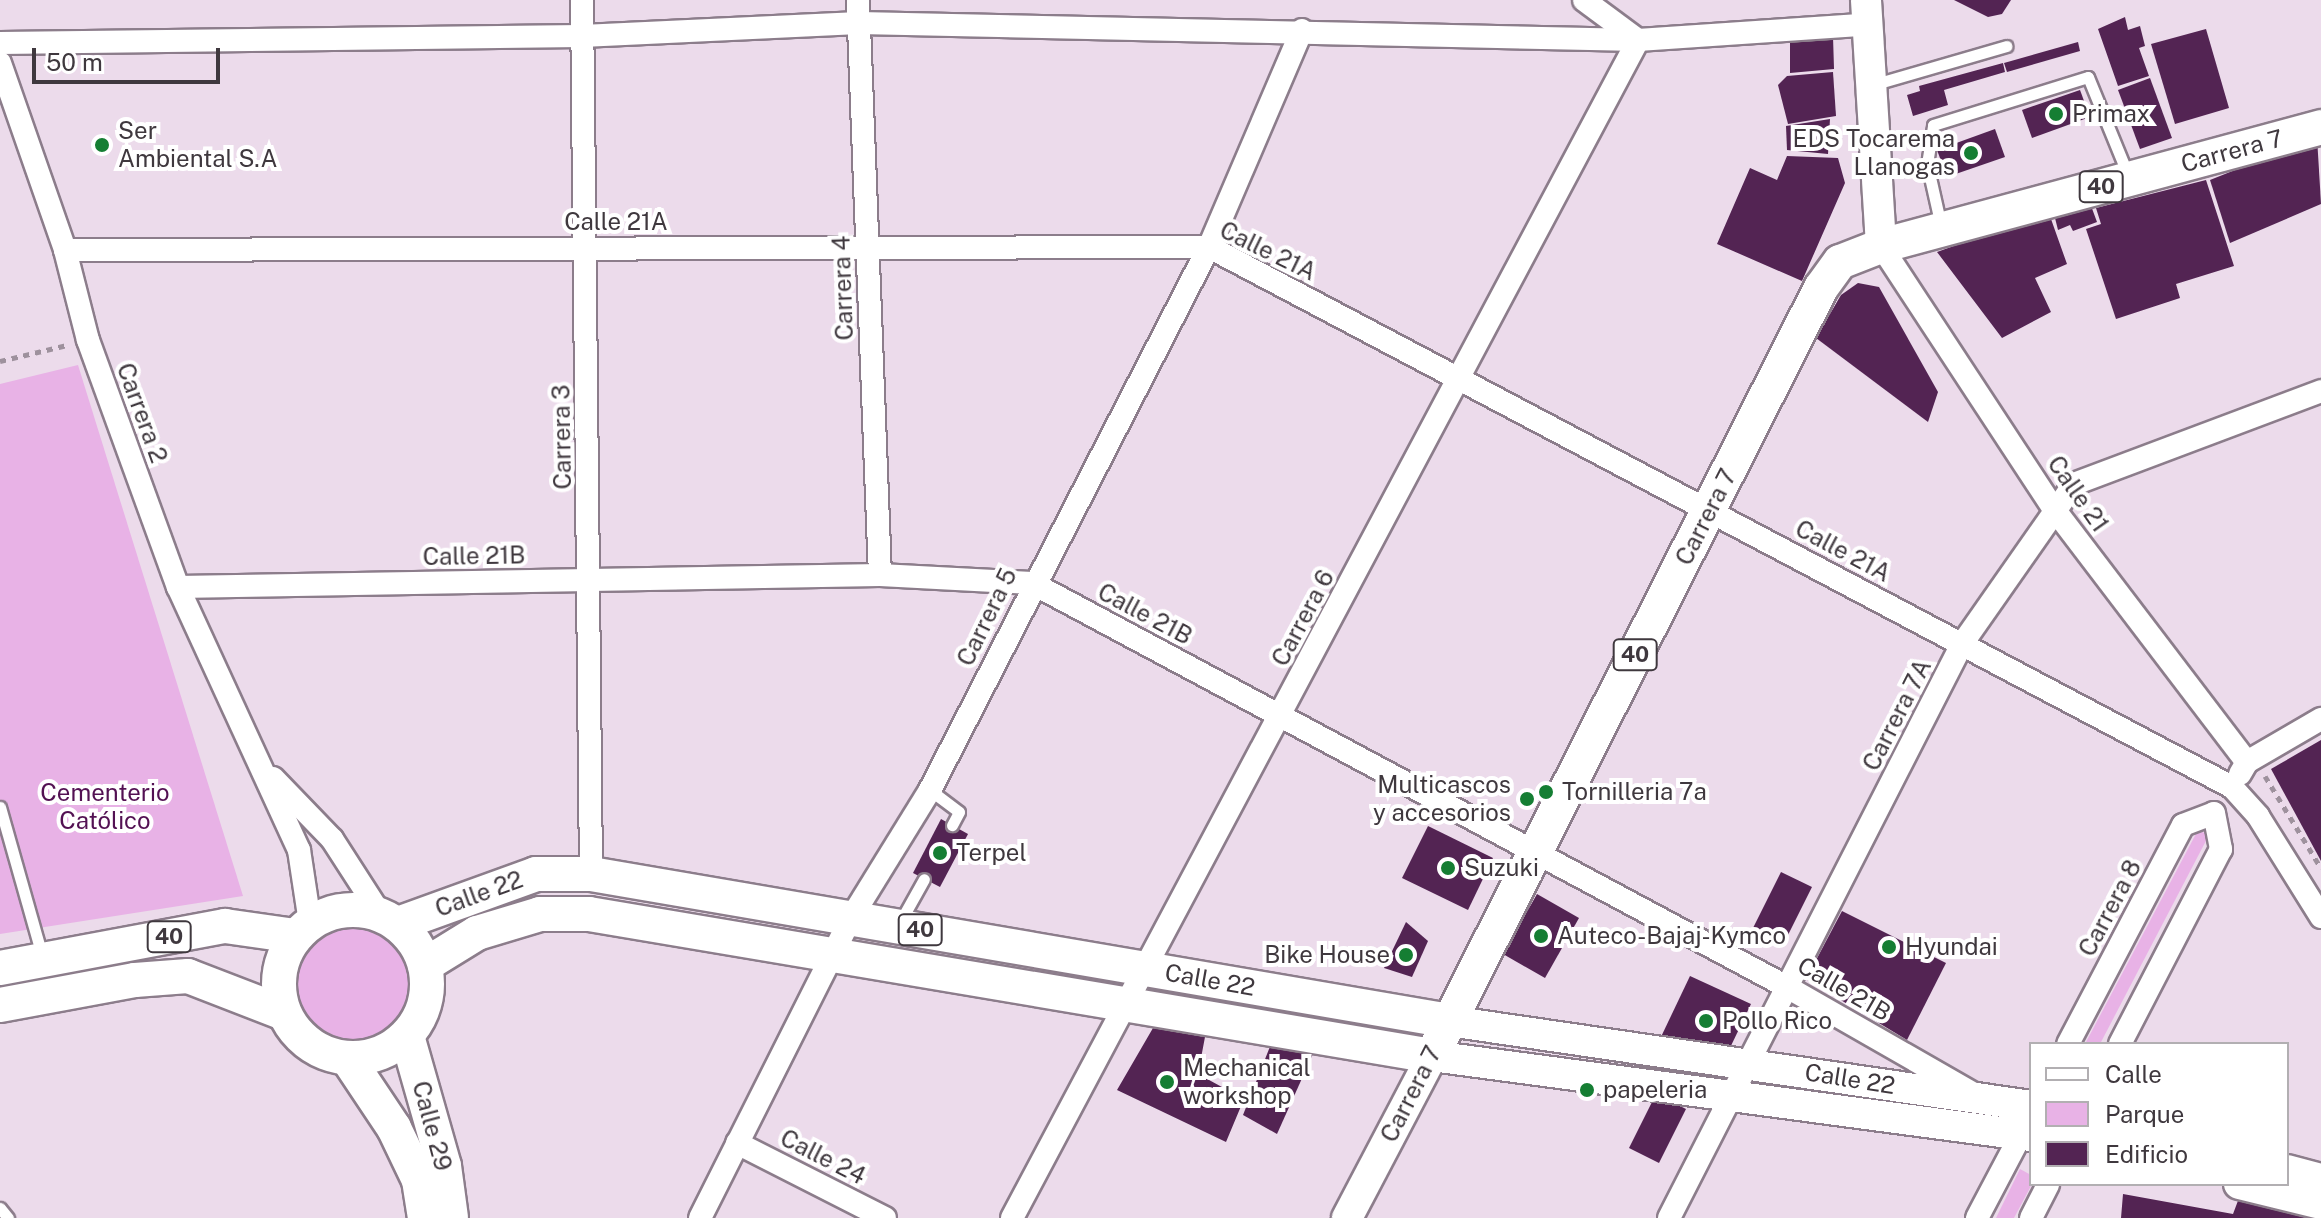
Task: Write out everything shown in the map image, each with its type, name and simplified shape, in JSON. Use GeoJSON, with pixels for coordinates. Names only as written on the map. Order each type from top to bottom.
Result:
{"type":"FeatureCollection","features":[{"type":"Feature","properties":{"kind":"main road"},"geometry":{"type":"LineString","coordinates":[[1868,12],[1881,246]]}},
{"type":"Feature","properties":{"kind":"main road","name":"Carrera 7"},"geometry":{"type":"LineString","coordinates":[[1347,1218],[1821,288],[1840,262],[1881,246],[2321,127]]}},
{"type":"Feature","properties":{"kind":"main road","name":"Calle 22"},"geometry":{"type":"LineString","coordinates":[[390,920],[536,874],[591,874],[1449,1021],[1984,1099],[2028,1123]]}},
{"type":"Feature","properties":{"kind":"main road","name":"40"},"geometry":{"type":"LineString","coordinates":[[0,968],[225,926],[303,929],[345,910],[390,920]]}},
{"type":"Feature","properties":{"kind":"main road","name":"Calle 22"},"geometry":{"type":"LineString","coordinates":[[425,965],[477,933],[540,914],[589,914],[1432,1056],[1733,1094],[2028,1123]]}},
{"type":"Feature","properties":{"kind":"main road"},"geometry":{"type":"LineString","coordinates":[[303,929],[278,973],[284,1013],[309,1045],[348,1059],[390,1049],[407,1036],[422,1014],[428,990],[425,965],[415,942],[390,920]]}},
{"type":"Feature","properties":{"kind":"main road","name":"40"},"geometry":{"type":"LineString","coordinates":[[0,1005],[135,980],[188,976],[284,1013]]}},
{"type":"Feature","properties":{"kind":"main road","name":"Calle 29"},"geometry":{"type":"LineString","coordinates":[[407,1036],[444,1166],[451,1218]]}},
{"type":"Feature","properties":{"kind":"main road","name":"Calle 29"},"geometry":{"type":"LineString","coordinates":[[348,1059],[394,1128],[419,1180],[425,1218]]}},
{"type":"Feature","properties":{"kind":"main road"},"geometry":{"type":"LineString","coordinates":[[2289,1171],[2321,1179]]}},
{"type":"Feature","properties":{"kind":"main road"},"geometry":{"type":"LineString","coordinates":[[2247,1186],[2321,1204]]}},
{"type":"Feature","properties":{"kind":"street","name":"Carrera 3"},"geometry":{"type":"LineString","coordinates":[[582,0],[591,874]]}},
{"type":"Feature","properties":{"kind":"street","name":"Carrera 4"},"geometry":{"type":"LineString","coordinates":[[858,0],[880,575]]}},
{"type":"Feature","properties":{"kind":"street"},"geometry":{"type":"LineString","coordinates":[[1584,0],[1638,40]]}},
{"type":"Feature","properties":{"kind":"street"},"geometry":{"type":"LineString","coordinates":[[0,43],[582,36],[859,23],[1302,30],[1638,40],[1868,12]]}},
{"type":"Feature","properties":{"kind":"street","name":"Carrera 5"},"geometry":{"type":"LineString","coordinates":[[700,1218],[851,918],[930,790],[1032,583],[1209,247],[1302,30]]}},
{"type":"Feature","properties":{"kind":"street","name":"Carrera 6"},"geometry":{"type":"LineString","coordinates":[[1012,1218],[1638,40]]}},
{"type":"Feature","properties":{"kind":"street","name":"Carrera 2"},"geometry":{"type":"LineString","coordinates":[[1,72],[65,250],[88,340],[178,587],[299,850],[303,929]]}},
{"type":"Feature","properties":{"kind":"street","name":"Calle 21"},"geometry":{"type":"LineString","coordinates":[[1881,246],[2054,509],[2247,762]]}},
{"type":"Feature","properties":{"kind":"street","name":"Calle 21A"},"geometry":{"type":"LineString","coordinates":[[65,250],[1209,247],[2232,787]]}},
{"type":"Feature","properties":{"kind":"street","name":"Carrera 7A"},"geometry":{"type":"LineString","coordinates":[[1669,1218],[1962,644],[2054,509],[2074,484],[2321,391]]}},
{"type":"Feature","properties":{"kind":"street","name":"Calle 21B"},"geometry":{"type":"LineString","coordinates":[[178,587],[880,575],[1032,583],[1787,987],[1984,1099]]}},
{"type":"Feature","properties":{"kind":"street","name":"Carrera 8"},"geometry":{"type":"LineString","coordinates":[[2069,1042],[2183,825],[2214,813],[2247,762],[2321,719]]}},
{"type":"Feature","properties":{"kind":"street","name":"Carrera 2"},"geometry":{"type":"LineString","coordinates":[[264,769],[332,839],[390,920]]}},
{"type":"Feature","properties":{"kind":"street"},"geometry":{"type":"LineString","coordinates":[[2232,787],[2258,816],[2321,917]]}},
{"type":"Feature","properties":{"kind":"street"},"geometry":{"type":"LineString","coordinates":[[2121,1042],[2221,849],[2214,813]]}},
{"type":"Feature","properties":{"kind":"street"},"geometry":{"type":"LineString","coordinates":[[1977,1218],[2028,1123]]}},
{"type":"Feature","properties":{"kind":"street","name":"Calle 24"},"geometry":{"type":"LineString","coordinates":[[737,1143],[885,1218]]}},
{"type":"Feature","properties":{"kind":"street"},"geometry":{"type":"LineString","coordinates":[[2031,1218],[2047,1186]]}},
{"type":"Feature","properties":{"kind":"lane"},"geometry":{"type":"LineString","coordinates":[[1872,85],[2006,46]]}},
{"type":"Feature","properties":{"kind":"lane"},"geometry":{"type":"LineString","coordinates":[[1942,230],[1927,164],[1933,125],[2088,77],[2130,179]]}},
{"type":"Feature","properties":{"kind":"lane"},"geometry":{"type":"LineString","coordinates":[[930,790],[959,812],[952,825]]}},
{"type":"Feature","properties":{"kind":"lane"},"geometry":{"type":"LineString","coordinates":[[0,807],[43,960]]}},
{"type":"Feature","properties":{"kind":"lane"},"geometry":{"type":"LineString","coordinates":[[898,926],[924,879]]}},
{"type":"Feature","properties":{"kind":"lane"},"geometry":{"type":"LineString","coordinates":[[0,1208],[8,1218]]}},
{"type":"Feature","properties":{"kind":"path"},"geometry":{"type":"LineString","coordinates":[[0,361],[88,340]]}},
{"type":"Feature","properties":{"kind":"path"},"geometry":{"type":"LineString","coordinates":[[2275,767],[2264,773],[2321,868]]}},
{"type":"Feature","properties":{"kind":"green space","name":"Cementerio Católico"},"geometry":{"type":"Polygon","coordinates":[[[78,365],[243,896],[0,934],[0,384],[78,365]]]}},
{"type":"Feature","properties":{"kind":"green space"},"geometry":{"type":"Polygon","coordinates":[[[2198,830],[2209,835],[2101,1042],[2086,1042],[2198,830]]]}},
{"type":"Feature","properties":{"kind":"green space"},"geometry":{"type":"Polygon","coordinates":[[[353,924],[376,929],[395,942],[408,961],[413,984],[408,1007],[395,1026],[376,1039],[353,1044],[330,1039],[311,1026],[298,1007],[293,984],[298,961],[311,942],[330,929],[353,924]]]}},
{"type":"Feature","properties":{"kind":"green space"},"geometry":{"type":"Polygon","coordinates":[[[2020,1169],[2029,1174],[2031,1186],[2014,1218],[1996,1218],[2020,1169]]]}},
{"type":"Feature","properties":{"kind":"building"},"geometry":{"type":"Polygon","coordinates":[[[1954,0],[2011,0],[2002,14],[1988,17],[1954,0]]]}},
{"type":"Feature","properties":{"kind":"building"},"geometry":{"type":"Polygon","coordinates":[[[2125,17],[2128,30],[2140,26],[2145,46],[2139,48],[2149,76],[2118,86],[2098,29],[2125,17]]]}},
{"type":"Feature","properties":{"kind":"building"},"geometry":{"type":"Polygon","coordinates":[[[2206,29],[2229,108],[2175,124],[2151,44],[2206,29]]]}},
{"type":"Feature","properties":{"kind":"building"},"geometry":{"type":"Polygon","coordinates":[[[1833,37],[1834,69],[1790,73],[1790,41],[1833,37]]]}},
{"type":"Feature","properties":{"kind":"building"},"geometry":{"type":"Polygon","coordinates":[[[2078,42],[2080,51],[2007,72],[2004,63],[2078,42]]]}},
{"type":"Feature","properties":{"kind":"building"},"geometry":{"type":"Polygon","coordinates":[[[2003,63],[2005,72],[1944,90],[1948,105],[1913,116],[1907,95],[1920,91],[1919,86],[2003,63]]]}},
{"type":"Feature","properties":{"kind":"building"},"geometry":{"type":"Polygon","coordinates":[[[1833,72],[1836,116],[1788,124],[1778,85],[1787,76],[1833,72]]]}},
{"type":"Feature","properties":{"kind":"building"},"geometry":{"type":"Polygon","coordinates":[[[2150,78],[2172,138],[2140,149],[2118,90],[2150,78]]]}},
{"type":"Feature","properties":{"kind":"building","name":"Primax"},"geometry":{"type":"Polygon","coordinates":[[[2080,90],[2090,117],[2032,138],[2022,110],[2080,90]]]}},
{"type":"Feature","properties":{"kind":"building"},"geometry":{"type":"Polygon","coordinates":[[[1830,119],[1828,154],[1787,150],[1786,126],[1830,119]]]}},
{"type":"Feature","properties":{"kind":"building","name":"EDS Tocarema Llanogas"},"geometry":{"type":"Polygon","coordinates":[[[1995,129],[2005,157],[1947,177],[1937,150],[1995,129]]]}},
{"type":"Feature","properties":{"kind":"building"},"geometry":{"type":"Polygon","coordinates":[[[2317,137],[2321,204],[2230,243],[2210,180],[2317,137]]]}},
{"type":"Feature","properties":{"kind":"building"},"geometry":{"type":"Polygon","coordinates":[[[1787,156],[1838,158],[1845,183],[1802,281],[1717,244],[1750,168],[1777,180],[1787,156]]]}},
{"type":"Feature","properties":{"kind":"building"},"geometry":{"type":"Polygon","coordinates":[[[2206,180],[2234,266],[2176,284],[2180,298],[2116,319],[2086,229],[2101,224],[2096,208],[2206,180]]]}},
{"type":"Feature","properties":{"kind":"building"},"geometry":{"type":"Polygon","coordinates":[[[2090,203],[2097,222],[2073,231],[2070,225],[2058,230],[2054,214],[2090,203]]]}},
{"type":"Feature","properties":{"kind":"building"},"geometry":{"type":"Polygon","coordinates":[[[2051,219],[2067,264],[2035,278],[2051,312],[2002,338],[1937,252],[2015,224],[2051,219]]]}},
{"type":"Feature","properties":{"kind":"building"},"geometry":{"type":"Polygon","coordinates":[[[1858,283],[1879,287],[1938,392],[1928,422],[1816,338],[1841,295],[1858,283]]]}},
{"type":"Feature","properties":{"kind":"building"},"geometry":{"type":"Polygon","coordinates":[[[2321,740],[2321,861],[2271,769],[2321,740]]]}},
{"type":"Feature","properties":{"kind":"building","name":"Terpel"},"geometry":{"type":"Polygon","coordinates":[[[941,819],[968,834],[940,887],[913,873],[941,819]]]}},
{"type":"Feature","properties":{"kind":"building","name":"Suzuki"},"geometry":{"type":"Polygon","coordinates":[[[1428,826],[1493,858],[1468,910],[1402,878],[1428,826]]]}},
{"type":"Feature","properties":{"kind":"building"},"geometry":{"type":"Polygon","coordinates":[[[1781,872],[1812,887],[1782,947],[1751,932],[1781,872]]]}},
{"type":"Feature","properties":{"kind":"building","name":"Auteco-Bajaj-Kymco"},"geometry":{"type":"Polygon","coordinates":[[[1537,894],[1579,918],[1545,978],[1503,954],[1537,894]]]}},
{"type":"Feature","properties":{"kind":"building"},"geometry":{"type":"Polygon","coordinates":[[[1842,911],[1946,963],[1907,1040],[1806,979],[1842,911]]]}},
{"type":"Feature","properties":{"kind":"building","name":"Bike House"},"geometry":{"type":"Polygon","coordinates":[[[1406,922],[1428,941],[1412,977],[1384,968],[1406,922]]]}},
{"type":"Feature","properties":{"kind":"building","name":"Pollo Rico"},"geometry":{"type":"Polygon","coordinates":[[[1690,976],[1751,1004],[1729,1050],[1660,1039],[1690,976]]]}},
{"type":"Feature","properties":{"kind":"building","name":"Mechanical workshop"},"geometry":{"type":"Polygon","coordinates":[[[1153,1028],[1205,1037],[1198,1074],[1244,1099],[1226,1142],[1117,1090],[1153,1028]]]}},
{"type":"Feature","properties":{"kind":"building"},"geometry":{"type":"Polygon","coordinates":[[[1275,1034],[1317,1045],[1277,1134],[1243,1115],[1275,1034]]]}},
{"type":"Feature","properties":{"kind":"building"},"geometry":{"type":"Polygon","coordinates":[[[1656,1094],[1686,1109],[1659,1163],[1629,1148],[1656,1094]]]}},
{"type":"Feature","properties":{"kind":"building"},"geometry":{"type":"Polygon","coordinates":[[[2123,1194],[2233,1214],[2239,1198],[2320,1218],[2121,1218],[2123,1194]]]}},
{"type":"Feature","properties":{"kind":"place","name":"Primax"},"geometry":{"type":"Point","coordinates":[2056,114]}},
{"type":"Feature","properties":{"kind":"place","name":"Ser Ambiental S.A"},"geometry":{"type":"Point","coordinates":[102,145]}},
{"type":"Feature","properties":{"kind":"place","name":"EDS Tocarema Llanogas"},"geometry":{"type":"Point","coordinates":[1971,153]}},
{"type":"Feature","properties":{"kind":"place","name":"Tornilleria 7a"},"geometry":{"type":"Point","coordinates":[1546,792]}},
{"type":"Feature","properties":{"kind":"place","name":"Multicascos y accesorios"},"geometry":{"type":"Point","coordinates":[1527,799]}},
{"type":"Feature","properties":{"kind":"place","name":"Terpel"},"geometry":{"type":"Point","coordinates":[940,853]}},
{"type":"Feature","properties":{"kind":"place","name":"Suzuki"},"geometry":{"type":"Point","coordinates":[1448,868]}},
{"type":"Feature","properties":{"kind":"place","name":"Auteco-Bajaj-Kymco"},"geometry":{"type":"Point","coordinates":[1541,936]}},
{"type":"Feature","properties":{"kind":"place","name":"Hyundai"},"geometry":{"type":"Point","coordinates":[1889,947]}},
{"type":"Feature","properties":{"kind":"place","name":"Bike House"},"geometry":{"type":"Point","coordinates":[1406,955]}},
{"type":"Feature","properties":{"kind":"place","name":"Pollo Rico"},"geometry":{"type":"Point","coordinates":[1706,1021]}},
{"type":"Feature","properties":{"kind":"place","name":"Mechanical workshop"},"geometry":{"type":"Point","coordinates":[1167,1082]}},
{"type":"Feature","properties":{"kind":"place","name":"papeleria"},"geometry":{"type":"Point","coordinates":[1587,1090]}}]}
